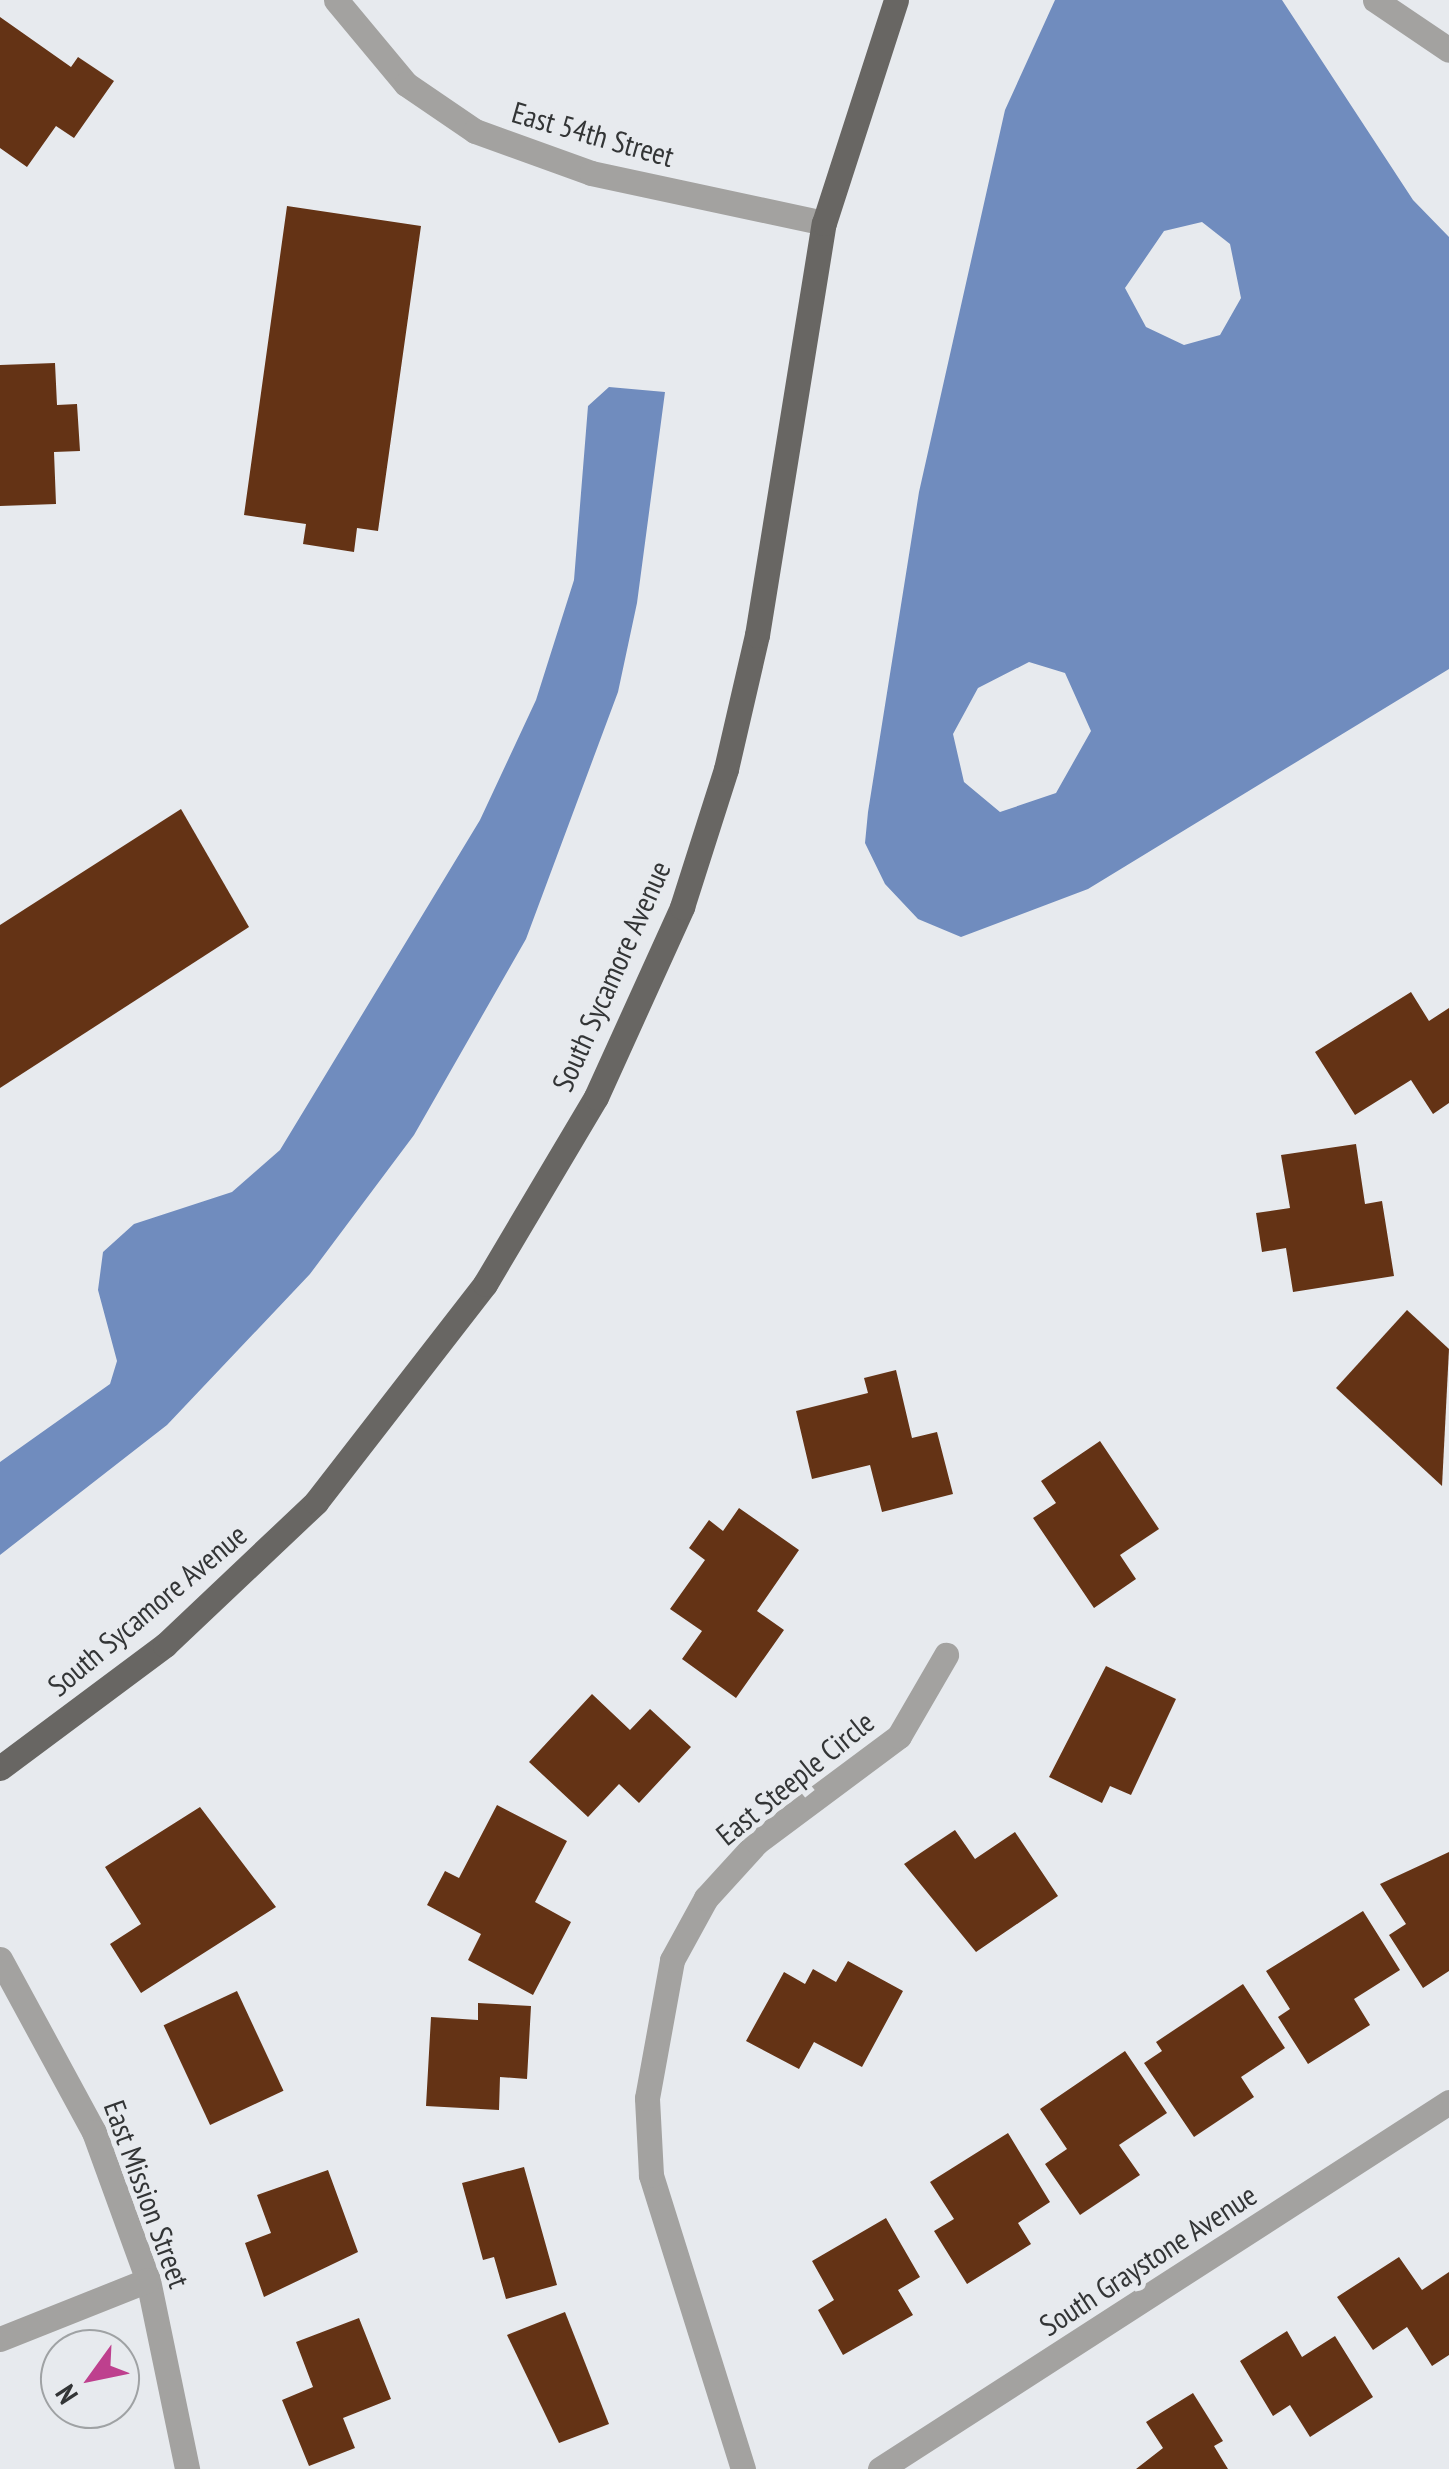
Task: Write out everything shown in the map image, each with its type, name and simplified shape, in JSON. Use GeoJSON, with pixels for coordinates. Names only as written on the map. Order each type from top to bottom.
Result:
{"type":"FeatureCollection","features":[{"type":"Feature","properties":{"kind":"main road","name":"South Sycamore Avenue"},"geometry":{"type":"LineString","coordinates":[[0,1768],[165,1645],[316,1502],[485,1284],[596,1097],[682,907],[726,768],[758,635],[824,223],[896,0]]}},
{"type":"Feature","properties":{"kind":"street","name":"East 54th Street"},"geometry":{"type":"LineString","coordinates":[[336,0],[406,84],[475,132],[591,173],[824,223]]}},
{"type":"Feature","properties":{"kind":"street"},"geometry":{"type":"LineString","coordinates":[[1374,0],[1449,50]]}},
{"type":"Feature","properties":{"kind":"street","name":"East Steeple Circle"},"geometry":{"type":"LineString","coordinates":[[743,2469],[651,2175],[646,2098],[672,1960],[706,1898],[757,1842],[899,1736],[946,1654]]}},
{"type":"Feature","properties":{"kind":"street","name":"East Mission Street"},"geometry":{"type":"LineString","coordinates":[[0,1959],[94,2132],[148,2280],[187,2469]]}},
{"type":"Feature","properties":{"kind":"street","name":"South Graystone Avenue"},"geometry":{"type":"LineString","coordinates":[[880,2469],[1449,2102]]}},
{"type":"Feature","properties":{"kind":"street"},"geometry":{"type":"LineString","coordinates":[[0,2339],[148,2280]]}},
{"type":"Feature","properties":{"kind":"water"},"geometry":{"type":"Polygon","coordinates":[[[1055,0],[1282,0],[1413,200],[1449,237],[1449,669],[1088,889],[961,937],[918,919],[885,884],[865,843],[919,492],[1005,110],[1055,0]],[[1202,222],[1164,231],[1125,288],[1146,327],[1184,345],[1220,335],[1241,298],[1230,244],[1202,222]],[[1029,662],[978,688],[953,734],[964,782],[1000,812],[1056,793],[1091,731],[1065,673],[1029,662]]]}},
{"type":"Feature","properties":{"kind":"water"},"geometry":{"type":"Polygon","coordinates":[[[609,387],[665,392],[637,603],[618,692],[526,939],[414,1135],[310,1274],[167,1425],[0,1555],[0,1462],[110,1384],[117,1361],[98,1290],[103,1252],[134,1224],[232,1192],[280,1150],[480,820],[536,700],[574,580],[588,406],[609,387]]]}},
{"type":"Feature","properties":{"kind":"building"},"geometry":{"type":"Polygon","coordinates":[[[0,17],[71,67],[78,57],[114,81],[74,138],[56,126],[27,167],[0,148],[0,17]]]}},
{"type":"Feature","properties":{"kind":"building"},"geometry":{"type":"Polygon","coordinates":[[[287,206],[421,226],[378,531],[357,528],[354,552],[303,544],[306,524],[244,515],[287,206]]]}},
{"type":"Feature","properties":{"kind":"building"},"geometry":{"type":"Polygon","coordinates":[[[55,363],[57,405],[77,404],[80,451],[54,452],[56,504],[0,506],[0,365],[55,363]]]}},
{"type":"Feature","properties":{"kind":"building"},"geometry":{"type":"Polygon","coordinates":[[[181,809],[249,927],[0,1088],[0,925],[181,809]]]}},
{"type":"Feature","properties":{"kind":"building"},"geometry":{"type":"Polygon","coordinates":[[[1411,992],[1429,1021],[1449,1008],[1449,1103],[1433,1114],[1411,1080],[1355,1115],[1315,1052],[1411,992]]]}},
{"type":"Feature","properties":{"kind":"building"},"geometry":{"type":"Polygon","coordinates":[[[1356,1144],[1365,1204],[1382,1201],[1394,1276],[1293,1292],[1286,1248],[1262,1252],[1256,1213],[1290,1208],[1281,1155],[1356,1144]]]}},
{"type":"Feature","properties":{"kind":"building"},"geometry":{"type":"Polygon","coordinates":[[[1407,1310],[1449,1349],[1442,1486],[1336,1388],[1407,1310]]]}},
{"type":"Feature","properties":{"kind":"building"},"geometry":{"type":"Polygon","coordinates":[[[896,1370],[912,1438],[937,1432],[953,1494],[882,1512],[870,1465],[812,1479],[796,1411],[868,1393],[864,1378],[896,1370]]]}},
{"type":"Feature","properties":{"kind":"building"},"geometry":{"type":"Polygon","coordinates":[[[1100,1441],[1159,1529],[1120,1555],[1136,1579],[1094,1608],[1033,1518],[1056,1503],[1041,1481],[1100,1441]]]}},
{"type":"Feature","properties":{"kind":"building"},"geometry":{"type":"Polygon","coordinates":[[[739,1508],[799,1550],[757,1611],[784,1630],[736,1698],[682,1659],[702,1631],[670,1609],[705,1560],[689,1548],[709,1520],[723,1531],[739,1508]]]}},
{"type":"Feature","properties":{"kind":"building"},"geometry":{"type":"Polygon","coordinates":[[[1106,1666],[1176,1699],[1131,1795],[1110,1786],[1102,1803],[1049,1777],[1106,1666]]]}},
{"type":"Feature","properties":{"kind":"building"},"geometry":{"type":"Polygon","coordinates":[[[592,1694],[630,1730],[650,1709],[691,1747],[639,1803],[619,1784],[588,1817],[529,1762],[592,1694]]]}},
{"type":"Feature","properties":{"kind":"building"},"geometry":{"type":"Polygon","coordinates":[[[497,1805],[567,1841],[535,1902],[571,1922],[533,1995],[468,1960],[481,1934],[427,1905],[445,1871],[459,1878],[497,1805]]]}},
{"type":"Feature","properties":{"kind":"building"},"geometry":{"type":"Polygon","coordinates":[[[200,1807],[276,1907],[141,1993],[110,1944],[141,1924],[105,1867],[200,1807]]]}},
{"type":"Feature","properties":{"kind":"building"},"geometry":{"type":"Polygon","coordinates":[[[955,1830],[975,1859],[1015,1832],[1058,1896],[976,1952],[904,1864],[955,1830]]]}},
{"type":"Feature","properties":{"kind":"building"},"geometry":{"type":"Polygon","coordinates":[[[1449,1852],[1449,1971],[1423,1988],[1389,1935],[1406,1924],[1380,1884],[1449,1852]]]}},
{"type":"Feature","properties":{"kind":"building"},"geometry":{"type":"Polygon","coordinates":[[[1363,1911],[1400,1970],[1354,1999],[1370,2025],[1308,2064],[1278,2017],[1290,2009],[1266,1971],[1363,1911]]]}},
{"type":"Feature","properties":{"kind":"building"},"geometry":{"type":"Polygon","coordinates":[[[848,1961],[903,1991],[862,2067],[814,2042],[799,2069],[746,2041],[784,1972],[805,1984],[813,1969],[836,1982],[848,1961]]]}},
{"type":"Feature","properties":{"kind":"building"},"geometry":{"type":"Polygon","coordinates":[[[1243,1984],[1285,2048],[1241,2077],[1254,2097],[1194,2137],[1144,2063],[1162,2051],[1156,2042],[1243,1984]]]}},
{"type":"Feature","properties":{"kind":"building"},"geometry":{"type":"Polygon","coordinates":[[[237,1991],[283,2091],[210,2125],[164,2025],[237,1991]]]}},
{"type":"Feature","properties":{"kind":"building"},"geometry":{"type":"Polygon","coordinates":[[[478,2003],[531,2006],[527,2079],[500,2077],[499,2110],[426,2106],[431,2017],[478,2020],[478,2003]]]}},
{"type":"Feature","properties":{"kind":"building"},"geometry":{"type":"Polygon","coordinates":[[[1125,2051],[1167,2113],[1119,2145],[1140,2175],[1080,2215],[1045,2164],[1067,2149],[1040,2109],[1125,2051]]]}},
{"type":"Feature","properties":{"kind":"building"},"geometry":{"type":"Polygon","coordinates":[[[1008,2133],[1050,2202],[1018,2223],[1031,2244],[967,2284],[934,2231],[954,2219],[930,2182],[1008,2133]]]}},
{"type":"Feature","properties":{"kind":"building"},"geometry":{"type":"Polygon","coordinates":[[[524,2167],[557,2285],[506,2299],[494,2257],[483,2260],[462,2183],[524,2167]]]}},
{"type":"Feature","properties":{"kind":"building"},"geometry":{"type":"Polygon","coordinates":[[[328,2170],[358,2252],[264,2297],[245,2243],[271,2233],[257,2195],[328,2170]]]}},
{"type":"Feature","properties":{"kind":"building"},"geometry":{"type":"Polygon","coordinates":[[[886,2218],[920,2277],[898,2290],[913,2315],[843,2355],[818,2310],[834,2300],[812,2261],[886,2218]]]}},
{"type":"Feature","properties":{"kind":"building"},"geometry":{"type":"Polygon","coordinates":[[[1399,2257],[1422,2290],[1449,2272],[1449,2355],[1432,2366],[1407,2327],[1373,2350],[1337,2297],[1399,2257]]]}},
{"type":"Feature","properties":{"kind":"building"},"geometry":{"type":"Polygon","coordinates":[[[565,2312],[609,2424],[559,2443],[507,2335],[565,2312]]]}},
{"type":"Feature","properties":{"kind":"building"},"geometry":{"type":"Polygon","coordinates":[[[359,2318],[391,2399],[343,2418],[355,2448],[309,2466],[282,2400],[313,2387],[296,2342],[359,2318]]]}},
{"type":"Feature","properties":{"kind":"building"},"geometry":{"type":"Polygon","coordinates":[[[1287,2331],[1302,2357],[1335,2336],[1373,2397],[1310,2437],[1290,2405],[1273,2416],[1240,2361],[1287,2331]]]}},
{"type":"Feature","properties":{"kind":"building"},"geometry":{"type":"Polygon","coordinates":[[[1193,2393],[1223,2441],[1214,2446],[1228,2469],[1136,2469],[1163,2448],[1146,2422],[1193,2393]]]}}]}
